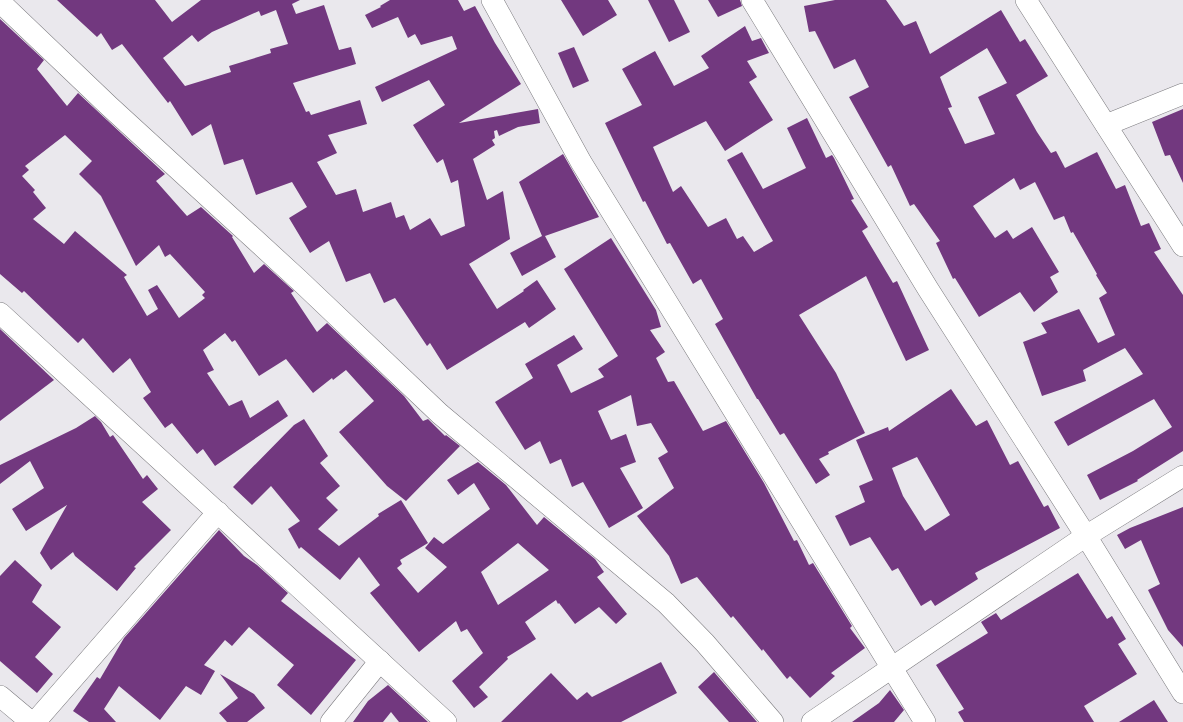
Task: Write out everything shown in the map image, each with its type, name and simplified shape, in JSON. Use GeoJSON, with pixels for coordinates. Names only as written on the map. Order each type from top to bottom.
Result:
{"type":"FeatureCollection","features":[{"type":"Feature","properties":{"kind":"street"},"geometry":{"type":"LineString","coordinates":[[492,0],[581,162],[925,722]]}},
{"type":"Feature","properties":{"kind":"street"},"geometry":{"type":"LineString","coordinates":[[752,0],[928,289],[1086,536],[1183,694]]}},
{"type":"Feature","properties":{"kind":"street"},"geometry":{"type":"LineString","coordinates":[[1026,0],[1183,246]]}},
{"type":"Feature","properties":{"kind":"street"},"geometry":{"type":"LineString","coordinates":[[0,2],[109,106],[293,275],[440,414],[666,603],[705,643],[773,722]]}},
{"type":"Feature","properties":{"kind":"street"},"geometry":{"type":"LineString","coordinates":[[1106,125],[1183,94]]}},
{"type":"Feature","properties":{"kind":"street"},"geometry":{"type":"LineString","coordinates":[[0,313],[446,722]]}},
{"type":"Feature","properties":{"kind":"street"},"geometry":{"type":"LineString","coordinates":[[812,722],[1086,536],[1183,476]]}},
{"type":"Feature","properties":{"kind":"street"},"geometry":{"type":"LineString","coordinates":[[35,722],[218,512]]}},
{"type":"Feature","properties":{"kind":"street"},"geometry":{"type":"LineString","coordinates":[[331,722],[380,661]]}},
{"type":"Feature","properties":{"kind":"street"},"geometry":{"type":"LineString","coordinates":[[0,696],[31,722]]}},
{"type":"Feature","properties":{"kind":"building"},"geometry":{"type":"Polygon","coordinates":[[[57,0],[155,0],[172,22],[201,0],[300,0],[292,4],[296,14],[324,5],[339,50],[351,47],[356,64],[293,83],[306,112],[309,111],[311,115],[360,100],[367,124],[328,135],[337,153],[317,162],[336,195],[356,189],[363,212],[391,202],[396,218],[404,215],[410,230],[430,218],[441,236],[465,226],[458,180],[451,183],[443,159],[437,163],[413,125],[445,105],[429,80],[382,102],[375,87],[457,49],[452,36],[421,45],[415,34],[408,38],[398,17],[372,28],[365,15],[381,7],[380,6],[390,0],[458,0],[464,11],[475,6],[495,43],[521,84],[459,123],[538,109],[540,123],[518,127],[499,136],[497,130],[494,131],[495,138],[492,140],[495,145],[473,159],[487,200],[503,191],[510,239],[469,264],[497,309],[524,291],[523,290],[537,280],[556,309],[529,328],[525,322],[447,370],[430,343],[427,346],[395,298],[384,303],[370,273],[346,282],[329,241],[310,253],[289,218],[307,207],[292,182],[256,195],[243,159],[224,165],[211,124],[192,136],[170,101],[168,103],[122,44],[112,50],[101,33],[97,37],[57,0]],[[276,10],[261,16],[259,11],[212,32],[198,42],[192,35],[163,58],[185,86],[231,72],[229,66],[271,53],[270,49],[288,44],[276,10]]]}},
{"type":"Feature","properties":{"kind":"building"},"geometry":{"type":"Polygon","coordinates":[[[561,0],[608,0],[617,15],[583,36],[561,0]]]}},
{"type":"Feature","properties":{"kind":"building"},"geometry":{"type":"Polygon","coordinates":[[[648,0],[674,0],[690,32],[669,42],[648,0]]]}},
{"type":"Feature","properties":{"kind":"building"},"geometry":{"type":"Polygon","coordinates":[[[708,0],[740,0],[742,6],[718,17],[708,0]]]}},
{"type":"Feature","properties":{"kind":"building"},"geometry":{"type":"Polygon","coordinates":[[[835,0],[886,0],[904,26],[916,21],[930,54],[1001,10],[1020,42],[1025,39],[1048,76],[1016,95],[1037,132],[1051,153],[1056,151],[1065,168],[1097,152],[1116,189],[1125,185],[1141,226],[1149,223],[1161,249],[1154,252],[1183,295],[1183,451],[1137,480],[1138,481],[1100,500],[1087,475],[1133,451],[1172,427],[1154,399],[1068,446],[1054,422],[1143,374],[1125,348],[1083,370],[1086,381],[1042,396],[1023,342],[1047,333],[1041,323],[1079,309],[1098,343],[1115,335],[1099,298],[1107,293],[1073,232],[1071,233],[1064,216],[1054,220],[1035,182],[1020,190],[1014,178],[973,206],[995,238],[1007,230],[1013,239],[1032,227],[1059,272],[1050,277],[1058,292],[1034,312],[1020,292],[979,317],[955,278],[953,279],[936,243],[940,241],[914,204],[910,206],[891,165],[888,167],[849,97],[869,87],[855,59],[834,69],[815,31],[809,32],[804,6],[835,0]],[[987,48],[940,77],[952,107],[948,108],[965,144],[995,134],[978,97],[1007,83],[987,48]]]}},
{"type":"Feature","properties":{"kind":"building"},"geometry":{"type":"Polygon","coordinates":[[[0,19],[44,60],[37,69],[67,106],[78,93],[165,174],[156,181],[187,216],[201,207],[233,236],[232,237],[254,273],[264,264],[294,291],[291,293],[317,332],[327,323],[404,396],[423,421],[428,419],[445,436],[446,435],[460,446],[406,501],[387,486],[339,432],[374,401],[346,370],[333,380],[332,378],[313,393],[286,359],[259,376],[235,340],[232,342],[225,333],[203,350],[214,370],[207,373],[229,406],[242,400],[250,418],[278,400],[288,416],[215,466],[203,449],[197,454],[172,423],[165,428],[143,398],[151,392],[130,358],[113,373],[83,338],[78,343],[24,291],[22,293],[0,274],[0,19]],[[65,135],[25,166],[29,170],[22,176],[35,190],[33,192],[46,208],[33,219],[64,244],[75,231],[127,275],[124,277],[147,316],[158,309],[148,290],[157,285],[179,318],[205,298],[202,295],[205,292],[170,254],[165,257],[159,245],[136,266],[101,196],[79,174],[92,161],[65,135]]]}},
{"type":"Feature","properties":{"kind":"building"},"geometry":{"type":"Polygon","coordinates":[[[745,26],[752,41],[761,38],[769,53],[747,61],[757,77],[749,82],[773,120],[725,151],[706,121],[653,147],[673,192],[681,186],[708,227],[726,218],[737,239],[743,236],[754,252],[773,241],[727,160],[742,152],[763,189],[806,168],[787,128],[807,118],[826,158],[832,155],[834,158],[854,199],[851,200],[868,227],[862,231],[893,283],[897,281],[929,350],[906,361],[866,276],[799,315],[836,373],[865,433],[828,452],[829,454],[819,459],[830,475],[816,484],[784,433],[780,435],[757,399],[715,324],[723,319],[701,279],[693,284],[670,243],[667,244],[645,201],[643,202],[605,123],[642,105],[622,69],[655,51],[674,86],[709,68],[701,56],[745,26]]]}},
{"type":"Feature","properties":{"kind":"building"},"geometry":{"type":"Polygon","coordinates":[[[574,47],[589,81],[573,88],[558,53],[574,47]]]}},
{"type":"Feature","properties":{"kind":"building"},"geometry":{"type":"Polygon","coordinates":[[[1183,109],[1183,183],[1170,155],[1165,156],[1152,122],[1183,109]]]}},
{"type":"Feature","properties":{"kind":"building"},"geometry":{"type":"Polygon","coordinates":[[[563,154],[599,217],[545,236],[556,257],[522,276],[510,253],[542,236],[519,182],[563,154]]]}},
{"type":"Feature","properties":{"kind":"building"},"geometry":{"type":"Polygon","coordinates":[[[611,238],[656,310],[661,327],[650,330],[665,352],[656,358],[668,382],[674,381],[703,431],[726,421],[764,483],[794,541],[797,540],[809,565],[813,563],[852,626],[850,628],[865,648],[831,673],[835,676],[810,698],[790,676],[787,679],[763,649],[762,651],[733,616],[731,618],[697,577],[681,584],[669,556],[637,516],[674,488],[658,458],[668,452],[651,423],[637,426],[631,395],[598,411],[611,440],[626,434],[636,462],[620,468],[643,508],[609,528],[583,482],[572,487],[561,459],[550,464],[540,441],[525,450],[495,402],[533,378],[525,364],[574,335],[583,349],[557,365],[571,393],[604,377],[598,369],[618,356],[564,269],[611,238]]]}},
{"type":"Feature","properties":{"kind":"building"},"geometry":{"type":"Polygon","coordinates":[[[0,329],[54,380],[0,421],[0,329]]]}},
{"type":"Feature","properties":{"kind":"building"},"geometry":{"type":"Polygon","coordinates":[[[951,389],[976,426],[987,420],[1010,465],[1018,461],[1044,507],[1048,505],[1060,528],[975,573],[978,579],[935,606],[931,600],[921,606],[898,568],[892,571],[870,537],[850,546],[835,516],[865,502],[859,486],[873,480],[856,440],[888,427],[889,431],[951,389]],[[917,457],[892,468],[903,496],[925,531],[950,515],[917,457]]]}},
{"type":"Feature","properties":{"kind":"building"},"geometry":{"type":"Polygon","coordinates":[[[95,416],[101,422],[110,437],[113,435],[143,479],[147,475],[158,489],[142,502],[171,530],[134,567],[136,568],[117,591],[75,556],[73,552],[51,570],[40,553],[67,505],[26,531],[12,509],[44,488],[30,461],[0,484],[0,465],[76,428],[95,416]]]}},
{"type":"Feature","properties":{"kind":"building"},"geometry":{"type":"Polygon","coordinates":[[[304,419],[328,456],[320,463],[340,486],[326,498],[338,510],[318,529],[339,546],[379,516],[378,514],[401,500],[428,543],[400,560],[402,564],[397,568],[418,593],[447,567],[425,548],[434,537],[443,544],[490,509],[474,483],[458,495],[447,480],[478,462],[506,485],[537,525],[544,517],[595,559],[604,572],[597,577],[627,614],[616,624],[599,607],[575,624],[556,600],[525,622],[536,639],[507,657],[508,659],[479,687],[488,697],[474,708],[452,681],[483,653],[467,629],[461,632],[456,621],[419,652],[370,593],[380,585],[359,557],[340,580],[301,547],[299,549],[288,529],[300,521],[271,486],[252,505],[233,487],[294,425],[304,419]],[[518,543],[481,572],[498,605],[549,570],[518,543]]]}},
{"type":"Feature","properties":{"kind":"building"},"geometry":{"type":"Polygon","coordinates":[[[1183,507],[1183,647],[1168,630],[1148,590],[1160,584],[1141,540],[1125,549],[1117,535],[1130,528],[1183,507]]]}},
{"type":"Feature","properties":{"kind":"building"},"geometry":{"type":"Polygon","coordinates":[[[219,530],[244,556],[257,565],[288,593],[281,601],[356,660],[311,715],[277,685],[294,665],[249,627],[232,646],[225,640],[204,665],[215,671],[201,695],[186,686],[160,720],[119,686],[104,709],[116,722],[89,722],[73,711],[97,677],[100,679],[124,638],[219,530]]]}},
{"type":"Feature","properties":{"kind":"building"},"geometry":{"type":"Polygon","coordinates":[[[15,560],[42,585],[32,602],[61,627],[35,657],[53,674],[37,693],[0,661],[0,576],[15,560]]]}},
{"type":"Feature","properties":{"kind":"building"},"geometry":{"type":"Polygon","coordinates":[[[1078,573],[1107,619],[1112,616],[1126,639],[1118,644],[1137,674],[1084,706],[1094,722],[964,722],[958,712],[964,709],[936,665],[988,633],[981,622],[996,613],[1001,620],[1078,573]]]}},
{"type":"Feature","properties":{"kind":"building"},"geometry":{"type":"Polygon","coordinates":[[[661,662],[677,693],[621,722],[501,722],[551,673],[577,700],[587,692],[592,697],[661,662]]]}},
{"type":"Feature","properties":{"kind":"building"},"geometry":{"type":"Polygon","coordinates":[[[714,672],[757,722],[729,722],[698,687],[714,672]]]}},
{"type":"Feature","properties":{"kind":"building"},"geometry":{"type":"Polygon","coordinates":[[[220,674],[254,694],[265,708],[247,722],[227,722],[219,713],[238,698],[220,674]]]}},
{"type":"Feature","properties":{"kind":"building"},"geometry":{"type":"Polygon","coordinates":[[[388,685],[428,722],[399,722],[391,712],[383,722],[353,722],[368,701],[388,685]]]}},
{"type":"Feature","properties":{"kind":"building"},"geometry":{"type":"Polygon","coordinates":[[[890,690],[904,710],[894,722],[852,722],[879,703],[890,690]]]}},
{"type":"Feature","properties":{"kind":"building"},"geometry":{"type":"Polygon","coordinates":[[[1154,700],[1168,722],[1119,722],[1154,700]]]}}]}
